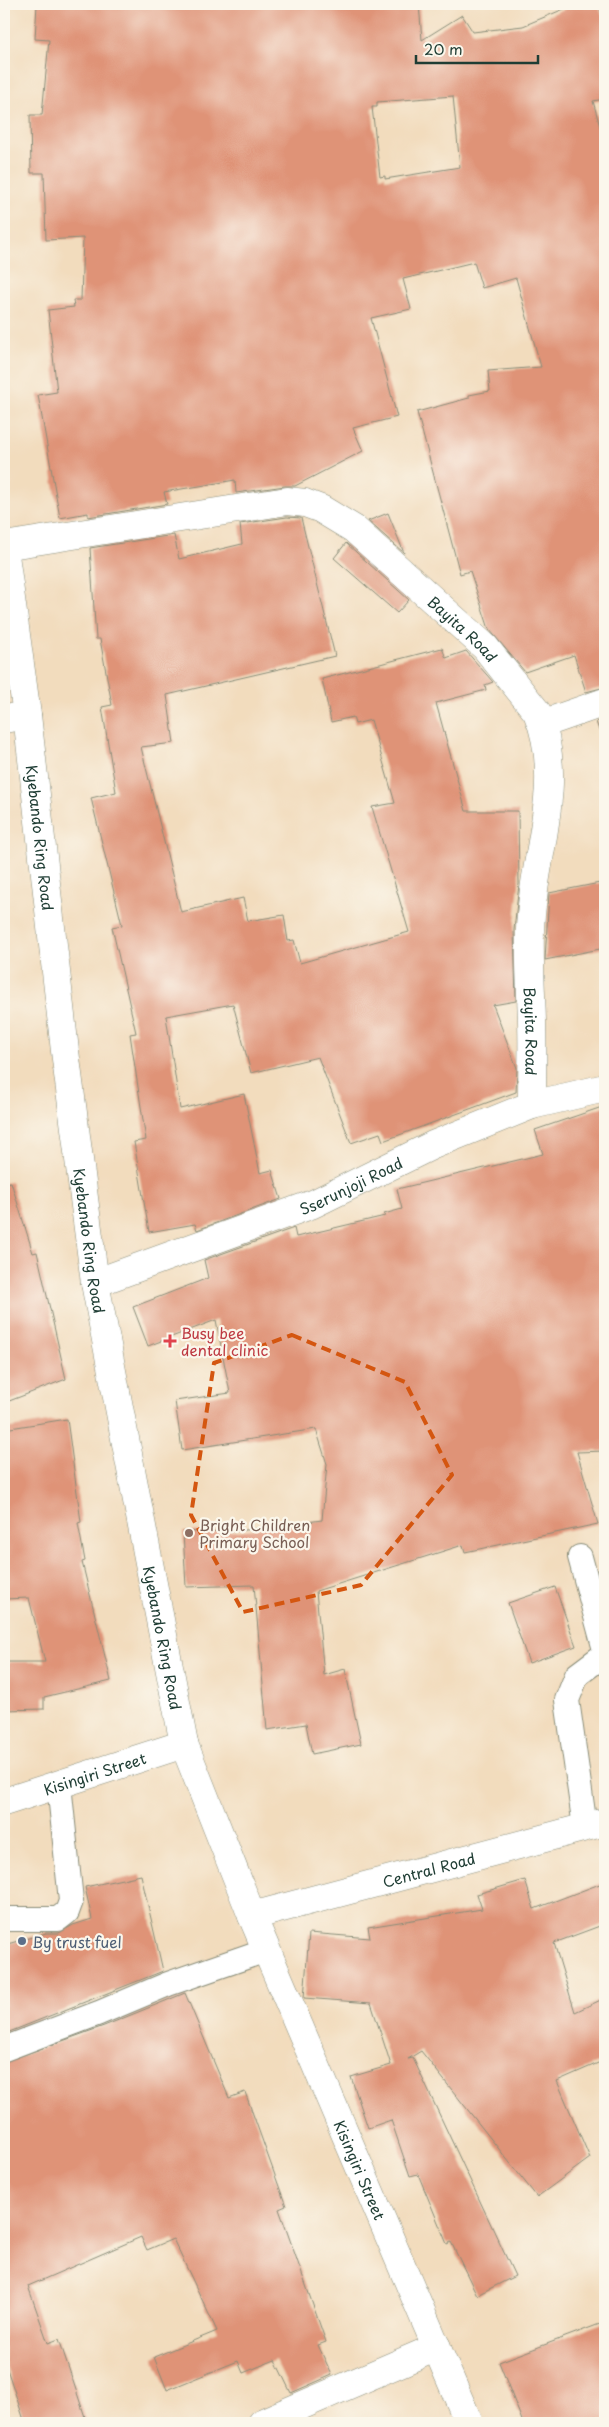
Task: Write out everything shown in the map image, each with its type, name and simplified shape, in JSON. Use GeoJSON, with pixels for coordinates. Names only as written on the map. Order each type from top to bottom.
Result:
{"type":"FeatureCollection","features":[{"type":"Feature","properties":{"kind":"street","name":"Bayita Road"},"geometry":{"type":"LineString","coordinates":[[4,547],[287,501],[305,503],[321,509],[354,529],[485,647],[528,699],[542,724],[548,754],[548,800],[532,898],[530,930],[532,1105]]}},
{"type":"Feature","properties":{"kind":"street","name":"Kyebando Ring Road"},"geometry":{"type":"LineString","coordinates":[[4,547],[16,717],[65,1051],[95,1283],[184,1744],[252,1916]]}},
{"type":"Feature","properties":{"kind":"street"},"geometry":{"type":"LineString","coordinates":[[542,724],[605,702]]}},
{"type":"Feature","properties":{"kind":"street","name":"Sserunjoji Road"},"geometry":{"type":"LineString","coordinates":[[95,1283],[313,1204],[434,1145],[532,1105],[605,1088]]}},
{"type":"Feature","properties":{"kind":"street","name":"Kisingiri Street"},"geometry":{"type":"LineString","coordinates":[[4,1802],[184,1744]]}},
{"type":"Feature","properties":{"kind":"street","name":"Central Road"},"geometry":{"type":"LineString","coordinates":[[252,1916],[595,1824]]}},
{"type":"Feature","properties":{"kind":"street","name":"Kisingiri Street"},"geometry":{"type":"LineString","coordinates":[[252,1916],[469,2423]]}},
{"type":"Feature","properties":{"kind":"street"},"geometry":{"type":"LineString","coordinates":[[261,2423],[437,2347]]}},
{"type":"Feature","properties":{"kind":"lane"},"geometry":{"type":"LineString","coordinates":[[580,1557],[605,1652],[577,1675],[567,1700],[595,1824]]}},
{"type":"Feature","properties":{"kind":"lane"},"geometry":{"type":"LineString","coordinates":[[4,1919],[58,1919],[67,1912],[71,1901],[59,1784]]}},
{"type":"Feature","properties":{"kind":"lane"},"geometry":{"type":"LineString","coordinates":[[4,2050],[168,1984],[266,1950]]}},
{"type":"Feature","properties":{"kind":"highlighted area"},"geometry":{"type":"Polygon","coordinates":[[[292,1335],[405,1382],[452,1475],[361,1585],[243,1612],[191,1515],[214,1363],[292,1335]]]}},
{"type":"Feature","properties":{"kind":"building"},"geometry":{"type":"Polygon","coordinates":[[[37,4],[419,4],[422,40],[462,15],[473,32],[523,26],[576,4],[598,4],[605,22],[605,99],[593,101],[605,145],[605,687],[586,692],[574,655],[525,672],[489,629],[470,571],[460,574],[417,412],[469,398],[469,395],[490,391],[488,371],[541,367],[516,278],[482,288],[474,262],[403,279],[411,309],[371,318],[397,417],[353,428],[363,451],[295,486],[236,493],[235,480],[164,492],[167,504],[88,517],[88,513],[60,518],[38,395],[57,392],[48,310],[74,307],[73,300],[81,300],[83,238],[46,240],[44,173],[31,173],[30,115],[42,115],[49,40],[35,39],[37,4]],[[453,96],[377,102],[377,107],[372,107],[380,177],[385,176],[385,179],[460,167],[453,96]]]}},
{"type":"Feature","properties":{"kind":"building"},"geometry":{"type":"Polygon","coordinates":[[[388,513],[404,553],[368,521],[388,513]]]}},
{"type":"Feature","properties":{"kind":"building"},"geometry":{"type":"Polygon","coordinates":[[[287,517],[301,518],[335,656],[167,695],[174,743],[141,747],[181,912],[243,898],[248,921],[284,915],[288,941],[294,940],[300,963],[409,932],[372,807],[395,803],[371,720],[355,724],[353,717],[331,722],[322,679],[442,648],[446,658],[466,651],[493,682],[485,685],[486,690],[436,703],[466,811],[518,811],[519,884],[514,930],[516,1001],[493,1005],[517,1068],[516,1092],[383,1141],[380,1133],[351,1143],[318,1057],[251,1073],[233,1004],[166,1016],[180,1109],[244,1094],[260,1173],[272,1170],[281,1199],[197,1230],[195,1224],[149,1232],[134,1142],[146,1140],[130,1034],[136,1033],[112,927],[122,925],[91,798],[116,792],[102,707],[112,705],[100,639],[96,639],[90,548],[174,535],[179,559],[242,544],[240,524],[287,517]]]}},
{"type":"Feature","properties":{"kind":"building"},"geometry":{"type":"Polygon","coordinates":[[[346,543],[409,600],[397,613],[334,558],[346,543]]]}},
{"type":"Feature","properties":{"kind":"building"},"geometry":{"type":"Polygon","coordinates":[[[605,718],[605,729],[599,730],[596,722],[605,718]]]}},
{"type":"Feature","properties":{"kind":"building"},"geometry":{"type":"Polygon","coordinates":[[[605,882],[605,948],[545,960],[549,893],[605,882]]]}},
{"type":"Feature","properties":{"kind":"building"},"geometry":{"type":"Polygon","coordinates":[[[605,1106],[605,1451],[577,1452],[598,1524],[465,1552],[463,1545],[316,1591],[324,1675],[345,1669],[361,1744],[312,1754],[306,1724],[267,1730],[254,1585],[186,1587],[183,1532],[237,1531],[322,1520],[327,1464],[316,1429],[182,1450],[175,1401],[230,1393],[216,1320],[148,1346],[133,1307],[208,1278],[204,1260],[294,1228],[296,1237],[385,1216],[384,1214],[402,1209],[397,1189],[543,1154],[535,1130],[605,1106]]]}},
{"type":"Feature","properties":{"kind":"building"},"geometry":{"type":"Polygon","coordinates":[[[11,1182],[33,1253],[37,1252],[66,1379],[4,1403],[4,1183],[11,1182]]]}},
{"type":"Feature","properties":{"kind":"building"},"geometry":{"type":"Polygon","coordinates":[[[67,1419],[81,1522],[78,1523],[85,1561],[82,1562],[111,1681],[44,1697],[44,1709],[4,1710],[4,1662],[45,1662],[29,1598],[4,1599],[4,1429],[67,1419]]]}},
{"type":"Feature","properties":{"kind":"building"},"geometry":{"type":"Polygon","coordinates":[[[555,1587],[576,1646],[529,1663],[508,1603],[555,1587]]]}},
{"type":"Feature","properties":{"kind":"building"},"geometry":{"type":"Polygon","coordinates":[[[141,1875],[163,1971],[4,2034],[4,1945],[46,1933],[59,1933],[73,1925],[92,1919],[85,1887],[141,1875]]]}},
{"type":"Feature","properties":{"kind":"building"},"geometry":{"type":"Polygon","coordinates":[[[525,1880],[534,1909],[605,1882],[605,1924],[554,1943],[575,2012],[605,1998],[605,2060],[557,2081],[590,2158],[537,2197],[421,2051],[408,2059],[413,2058],[515,2276],[477,2295],[451,2242],[447,2244],[418,2174],[410,2176],[391,2120],[368,2128],[351,2077],[391,2065],[371,2003],[304,1998],[309,1933],[370,1938],[368,1927],[482,1909],[477,1894],[525,1880]]]}},
{"type":"Feature","properties":{"kind":"building"},"geometry":{"type":"Polygon","coordinates":[[[185,1993],[229,2098],[245,2092],[286,2206],[279,2209],[326,2342],[318,2345],[332,2375],[291,2393],[275,2360],[243,2373],[238,2361],[167,2390],[154,2357],[217,2331],[173,2239],[147,2250],[141,2237],[28,2286],[48,2343],[59,2339],[87,2423],[25,2423],[4,2360],[4,2062],[104,2026],[185,1993]]]}},
{"type":"Feature","properties":{"kind":"building"},"geometry":{"type":"Polygon","coordinates":[[[605,2322],[605,2423],[523,2423],[499,2362],[605,2322]]]}},
{"type":"Feature","properties":{"kind":"place","name":"Busy bee dental clinic"},"geometry":{"type":"Point","coordinates":[170,1341]}},
{"type":"Feature","properties":{"kind":"place","name":"Bright Children Primary School"},"geometry":{"type":"Point","coordinates":[189,1533]}},
{"type":"Feature","properties":{"kind":"place","name":"By trust fuel"},"geometry":{"type":"Point","coordinates":[22,1941]}}]}
